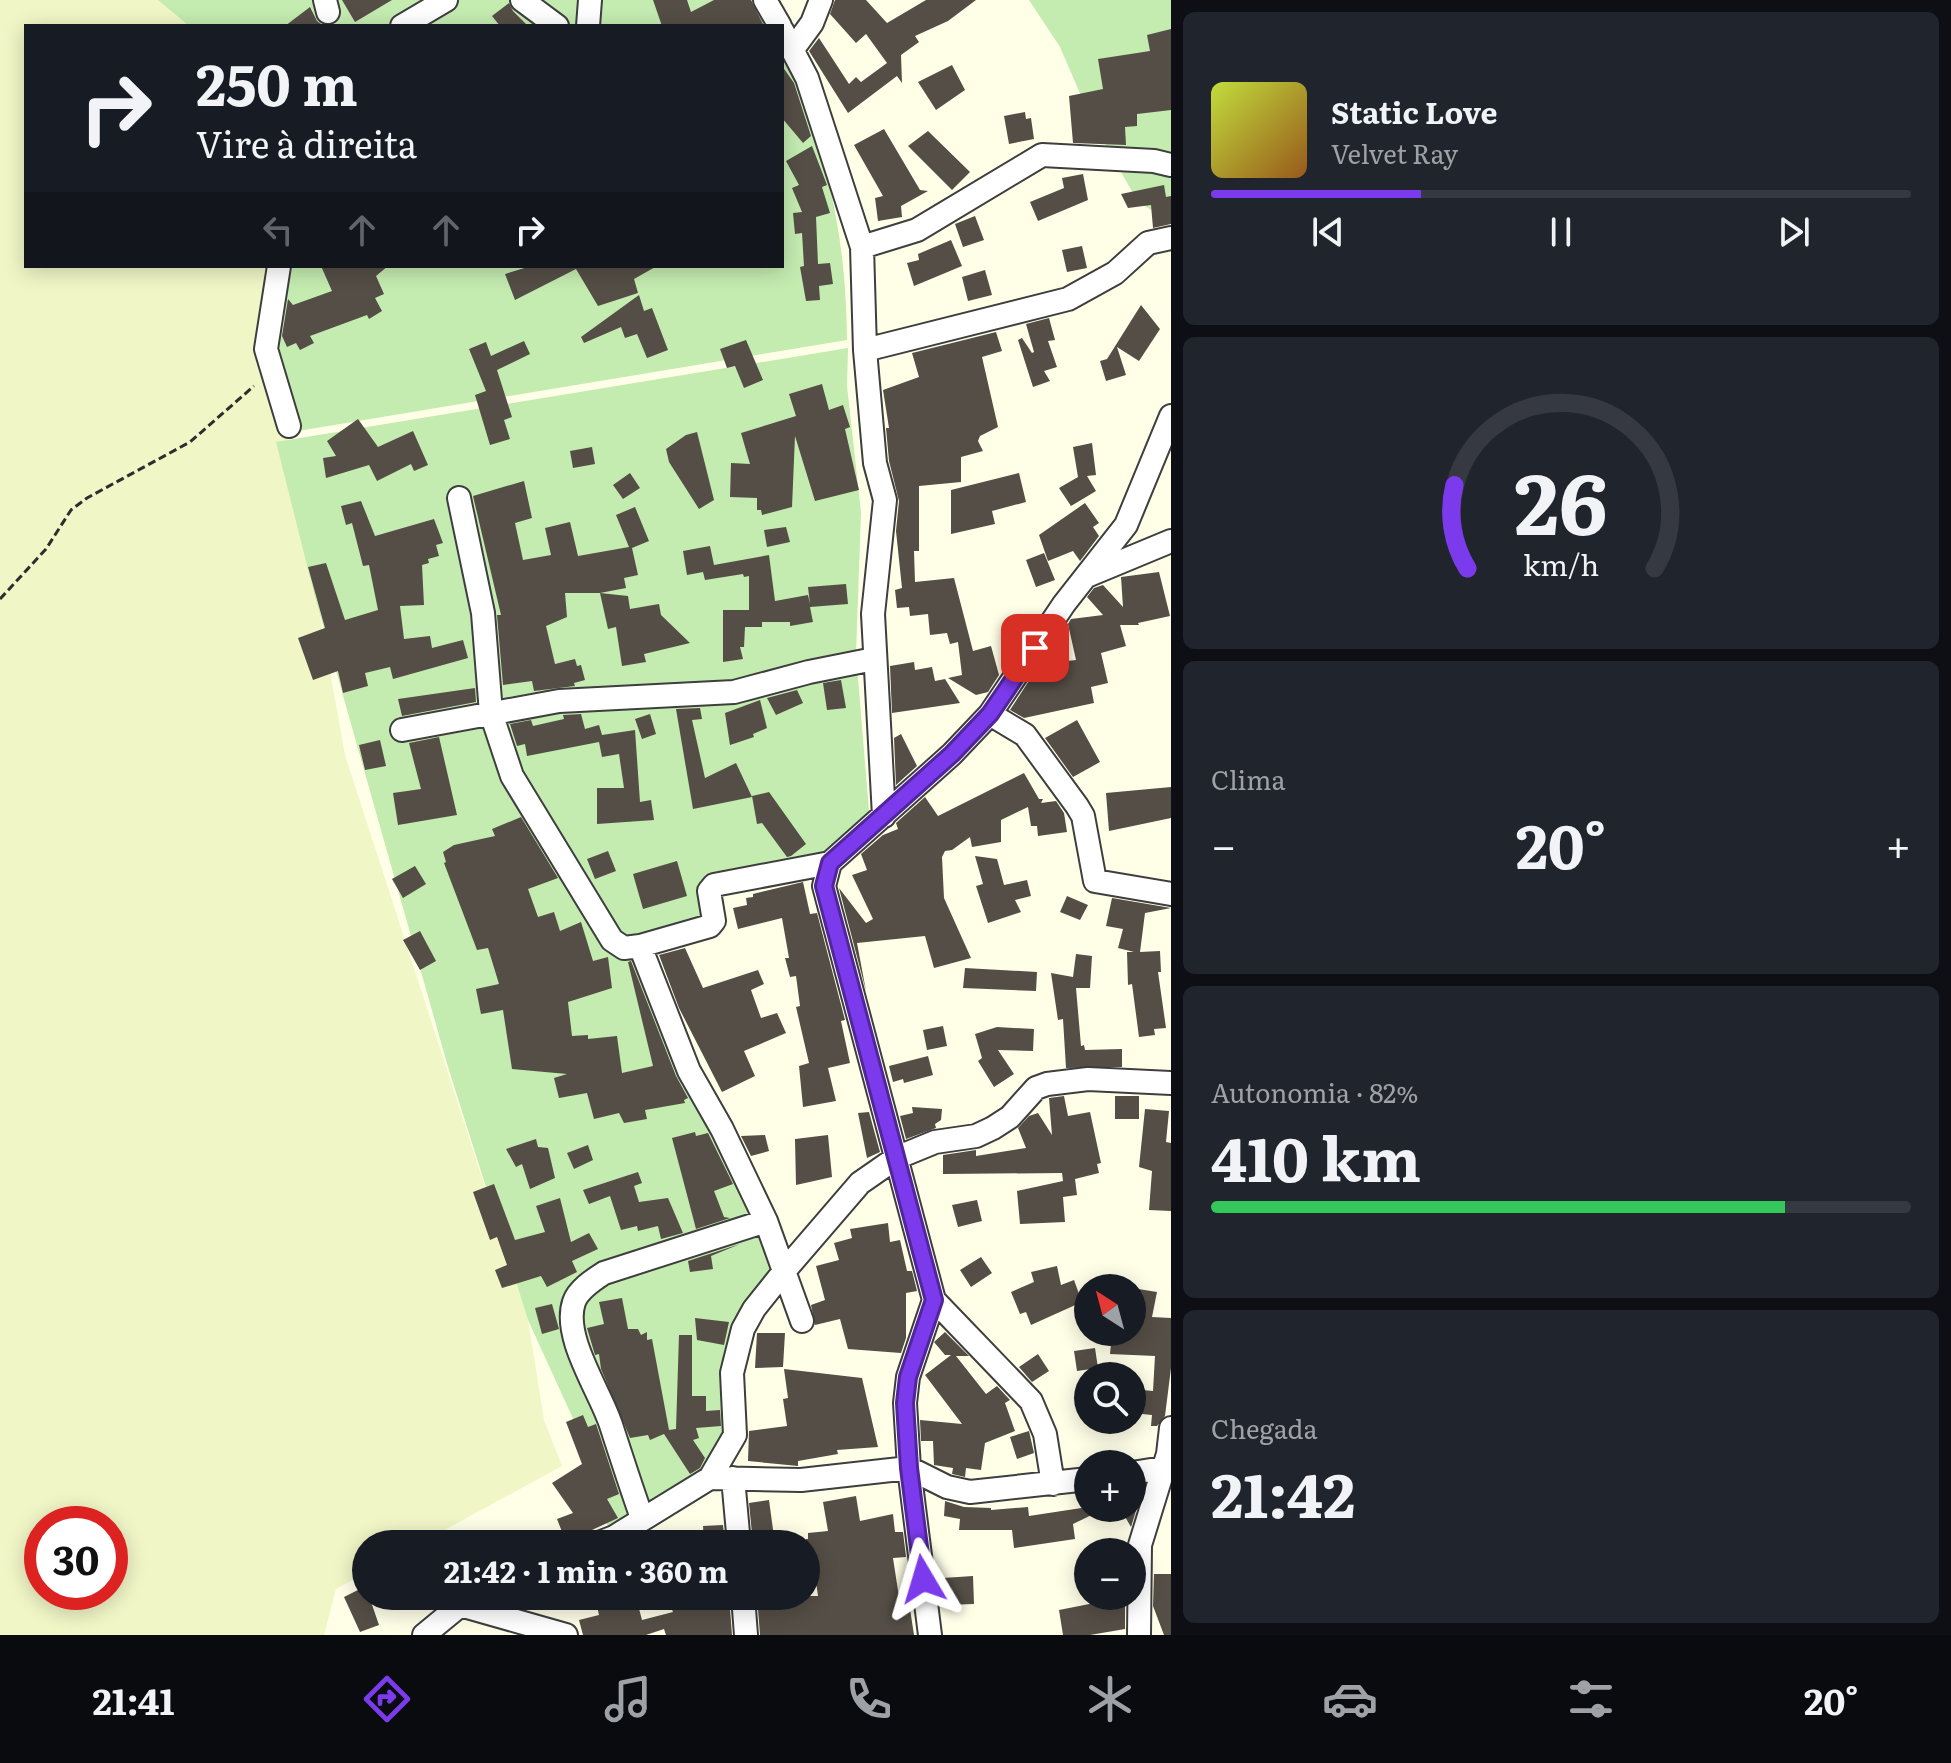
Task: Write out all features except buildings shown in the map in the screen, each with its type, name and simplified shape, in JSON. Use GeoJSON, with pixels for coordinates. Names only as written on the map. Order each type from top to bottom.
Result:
{"type":"FeatureCollection","features":[{"type":"Feature","properties":{"kind":"street"},"geometry":{"type":"LineString","coordinates":[[405,24],[446,0]]}},
{"type":"Feature","properties":{"kind":"street"},"geometry":{"type":"LineString","coordinates":[[522,0],[554,24]]}},
{"type":"Feature","properties":{"kind":"street"},"geometry":{"type":"LineString","coordinates":[[588,24],[590,0]]}},
{"type":"Feature","properties":{"kind":"street"},"geometry":{"type":"LineString","coordinates":[[765,0],[779,24]]}},
{"type":"Feature","properties":{"kind":"street"},"geometry":{"type":"LineString","coordinates":[[821,0],[812,23],[785,35],[820,112],[862,247],[865,350],[875,463],[885,500],[873,614],[884,816]]}},
{"type":"Feature","properties":{"kind":"street"},"geometry":{"type":"LineString","coordinates":[[862,247],[917,230],[1042,155],[1154,161],[1171,165]]}},
{"type":"Feature","properties":{"kind":"street"},"geometry":{"type":"LineString","coordinates":[[865,350],[1068,299],[1115,273],[1148,243],[1171,238]]}},
{"type":"Feature","properties":{"kind":"street"},"geometry":{"type":"LineString","coordinates":[[279,268],[266,349],[289,426]]}},
{"type":"Feature","properties":{"kind":"street"},"geometry":{"type":"LineString","coordinates":[[459,498],[483,613],[491,713],[512,776],[612,940],[624,948],[710,926],[714,921],[709,891],[714,885],[830,863],[952,754],[990,714],[1064,604],[1126,525],[1171,416]]}},
{"type":"Feature","properties":{"kind":"street"},"geometry":{"type":"LineString","coordinates":[[1088,576],[1171,541]]}},
{"type":"Feature","properties":{"kind":"street"},"geometry":{"type":"LineString","coordinates":[[402,730],[559,701],[734,692],[874,659]]}},
{"type":"Feature","properties":{"kind":"street"},"geometry":{"type":"LineString","coordinates":[[990,714],[1025,735],[1077,806],[1083,816],[1095,881],[1171,894]]}},
{"type":"Feature","properties":{"kind":"street"},"geometry":{"type":"LineString","coordinates":[[830,863],[824,886],[934,1300],[1031,1401],[1045,1434],[1053,1484]]}},
{"type":"Feature","properties":{"kind":"street"},"geometry":{"type":"LineString","coordinates":[[640,946],[689,1071],[722,1129],[766,1221],[786,1269],[802,1321]]}},
{"type":"Feature","properties":{"kind":"street"},"geometry":{"type":"LineString","coordinates":[[621,1530],[710,1478],[735,1435],[732,1373],[743,1329],[754,1309],[786,1269],[860,1183],[896,1158],[935,1142],[976,1136],[993,1128],[1010,1117],[1036,1088],[1047,1084],[1088,1079],[1171,1083]]}},
{"type":"Feature","properties":{"kind":"street"},"geometry":{"type":"LineString","coordinates":[[642,1518],[611,1424],[581,1354],[571,1321],[574,1300],[589,1283],[604,1273],[766,1221]]}},
{"type":"Feature","properties":{"kind":"street"},"geometry":{"type":"LineString","coordinates":[[930,1635],[909,1468],[906,1389],[934,1300]]}},
{"type":"Feature","properties":{"kind":"street"},"geometry":{"type":"LineString","coordinates":[[1139,1635],[1140,1545],[1163,1468],[1171,1428]]}},
{"type":"Feature","properties":{"kind":"street"},"geometry":{"type":"LineString","coordinates":[[710,1478],[801,1480],[909,1468],[947,1487],[970,1492],[1074,1481]]}},
{"type":"Feature","properties":{"kind":"street"},"geometry":{"type":"LineString","coordinates":[[1146,1471],[1163,1468]]}},
{"type":"Feature","properties":{"kind":"street"},"geometry":{"type":"LineString","coordinates":[[733,1478],[738,1530]]}},
{"type":"Feature","properties":{"kind":"street"},"geometry":{"type":"LineString","coordinates":[[424,1635],[454,1610]]}},
{"type":"Feature","properties":{"kind":"street"},"geometry":{"type":"LineString","coordinates":[[492,1610],[566,1635]]}},
{"type":"Feature","properties":{"kind":"street"},"geometry":{"type":"LineString","coordinates":[[744,1610],[746,1635]]}},
{"type":"Feature","properties":{"kind":"path"},"geometry":{"type":"LineString","coordinates":[[0,599],[46,549],[71,510],[87,498],[190,442],[270,373],[272,364]]}},
{"type":"Feature","properties":{"kind":"green space"},"geometry":{"type":"Polygon","coordinates":[[[0,0],[158,0],[187,24],[24,24],[24,268],[281,268],[278,381],[345,755],[528,1320],[544,1420],[562,1466],[445,1530],[352,1530],[352,1580],[336,1589],[324,1635],[0,1635],[0,0]]]}},
{"type":"Feature","properties":{"kind":"green space"},"geometry":{"type":"Polygon","coordinates":[[[158,0],[761,0],[773,24],[187,24],[158,0]]]}},
{"type":"Feature","properties":{"kind":"green space"},"geometry":{"type":"Polygon","coordinates":[[[1029,0],[1171,0],[1171,222],[1138,202],[1091,119],[1060,47],[1029,0]]]}},
{"type":"Feature","properties":{"kind":"green space"},"geometry":{"type":"Polygon","coordinates":[[[784,45],[805,98],[830,186],[845,285],[847,340],[280,434],[270,373],[284,268],[784,268],[784,45]]]}},
{"type":"Feature","properties":{"kind":"green space"},"geometry":{"type":"Polygon","coordinates":[[[848,348],[847,386],[861,512],[856,654],[869,811],[853,836],[822,861],[715,883],[707,922],[635,942],[782,1270],[743,1329],[735,1434],[719,1465],[614,1530],[608,1530],[591,1458],[528,1320],[448,1067],[314,593],[276,442],[848,348]]]}},
{"type":"Feature","properties":{"kind":"route"},"geometry":{"type":"LineString","coordinates":[[923,1579],[909,1468],[905,1403],[908,1377],[934,1300],[824,886],[825,873],[830,863],[940,766],[990,714],[1035,648]]}}]}
